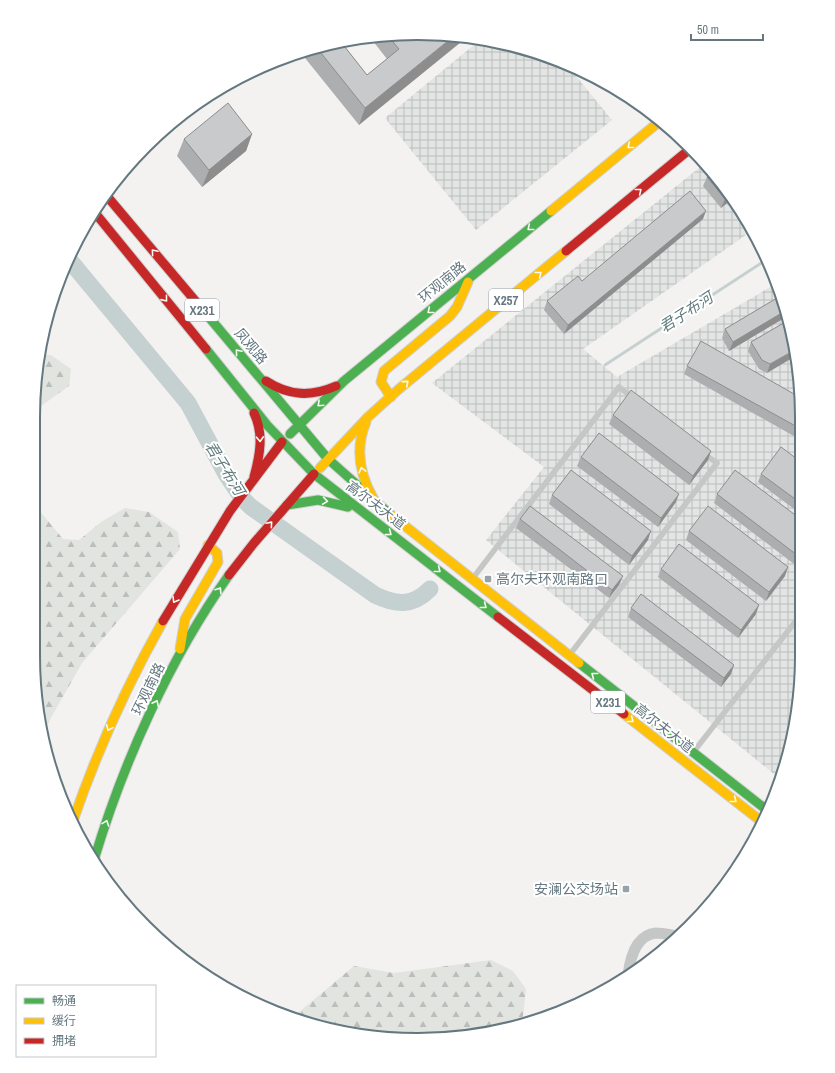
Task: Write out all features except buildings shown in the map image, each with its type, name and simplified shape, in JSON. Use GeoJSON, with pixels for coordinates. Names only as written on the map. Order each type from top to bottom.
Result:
{"type":"FeatureCollection","features":[{"type":"Feature","properties":{"kind":"main road","name":"环观南路"},"geometry":{"type":"LineString","coordinates":[[76,815],[97,755],[130,683],[171,607],[224,519],[254,477],[282,442],[344,381],[655,125]]}},
{"type":"Feature","properties":{"kind":"main road","name":"X257"},"geometry":{"type":"LineString","coordinates":[[314,474],[368,417],[391,397],[686,153]]}},
{"type":"Feature","properties":{"kind":"main road","name":"凤观路"},"geometry":{"type":"LineString","coordinates":[[110,200],[328,459]]}},
{"type":"Feature","properties":{"kind":"main road","name":"X231"},"geometry":{"type":"LineString","coordinates":[[98,217],[249,403],[282,442],[314,474]]}},
{"type":"Feature","properties":{"kind":"main road"},"geometry":{"type":"LineString","coordinates":[[391,397],[382,387],[381,376],[450,316],[457,307],[470,277]]}},
{"type":"Feature","properties":{"kind":"main road"},"geometry":{"type":"LineString","coordinates":[[252,370],[270,384],[291,394],[315,393],[326,390],[344,381]]}},
{"type":"Feature","properties":{"kind":"main road"},"geometry":{"type":"LineString","coordinates":[[249,403],[256,416],[260,440],[260,451],[254,477]]}},
{"type":"Feature","properties":{"kind":"main road"},"geometry":{"type":"LineString","coordinates":[[368,417],[360,437],[359,461],[366,484],[378,505]]}},
{"type":"Feature","properties":{"kind":"main road","name":"高尔夫大道"},"geometry":{"type":"LineString","coordinates":[[328,459],[378,505],[763,807]]}},
{"type":"Feature","properties":{"kind":"main road"},"geometry":{"type":"LineString","coordinates":[[287,505],[314,474]]}},
{"type":"Feature","properties":{"kind":"main road","name":"高尔夫大道"},"geometry":{"type":"LineString","coordinates":[[314,474],[758,819]]}},
{"type":"Feature","properties":{"kind":"main road"},"geometry":{"type":"LineString","coordinates":[[287,505],[310,500],[324,500],[355,509],[370,519]]}},
{"type":"Feature","properties":{"kind":"main road","name":"环观南路"},"geometry":{"type":"LineString","coordinates":[[96,853],[128,764],[179,658],[221,586],[287,505]]}},
{"type":"Feature","properties":{"kind":"main road"},"geometry":{"type":"LineString","coordinates":[[179,658],[185,619],[218,562],[217,553],[208,546]]}},
{"type":"Feature","properties":{"kind":"street"},"geometry":{"type":"LineString","coordinates":[[629,967],[631,958],[637,945],[646,937],[655,933],[670,935]]}},
{"type":"Feature","properties":{"kind":"lane"},"geometry":{"type":"LineString","coordinates":[[472,579],[619,388],[637,402]]}},
{"type":"Feature","properties":{"kind":"lane"},"geometry":{"type":"LineString","coordinates":[[569,655],[717,463],[698,449]]}},
{"type":"Feature","properties":{"kind":"lane"},"geometry":{"type":"LineString","coordinates":[[693,752],[795,622]]}},
{"type":"Feature","properties":{"kind":"shaded area"},"geometry":{"type":"Polygon","coordinates":[[[475,44],[491,47],[539,60],[575,75],[612,120],[476,230],[385,118],[475,44]]]}},
{"type":"Feature","properties":{"kind":"shaded area"},"geometry":{"type":"Polygon","coordinates":[[[700,167],[701,169],[717,188],[747,234],[583,349],[617,377],[771,286],[788,344],[792,368],[795,418],[794,680],[788,729],[775,775],[486,540],[544,467],[432,383],[700,167]]]}},
{"type":"Feature","properties":{"kind":"green space"},"geometry":{"type":"Polygon","coordinates":[[[45,354],[51,355],[71,369],[69,386],[40,406],[45,354]]]}},
{"type":"Feature","properties":{"kind":"green space"},"geometry":{"type":"Polygon","coordinates":[[[125,508],[149,512],[178,532],[180,549],[82,663],[46,726],[43,705],[40,656],[40,510],[63,539],[79,540],[101,522],[125,508]]]}},
{"type":"Feature","properties":{"kind":"green space"},"geometry":{"type":"Polygon","coordinates":[[[491,960],[513,971],[526,989],[523,1016],[522,1018],[491,1026],[467,1030],[418,1033],[368,1030],[344,1026],[297,1013],[354,966],[394,973],[491,960]]]}},
{"type":"Feature","properties":{"kind":"waterway","name":"君子布河"},"geometry":{"type":"LineString","coordinates":[[605,365],[761,263]]}},
{"type":"Feature","properties":{"kind":"waterway","name":"君子布河"},"geometry":{"type":"LineString","coordinates":[[73,264],[188,403],[226,474],[242,498],[251,507],[375,595],[390,601],[404,602],[417,599],[430,589]]}},
{"type":"Feature","properties":{"kind":"traffic: fast"},"geometry":{"type":"LineString","coordinates":[[290,434],[344,381],[551,211]]}},
{"type":"Feature","properties":{"kind":"traffic: fast"},"geometry":{"type":"LineString","coordinates":[[208,316],[328,459],[391,515]]}},
{"type":"Feature","properties":{"kind":"traffic: fast"},"geometry":{"type":"LineString","coordinates":[[206,349],[267,425],[314,474],[498,617]]}},
{"type":"Feature","properties":{"kind":"traffic: fast"},"geometry":{"type":"LineString","coordinates":[[287,505],[318,500],[348,507]]}},
{"type":"Feature","properties":{"kind":"traffic: fast"},"geometry":{"type":"LineString","coordinates":[[96,853],[119,786],[150,712],[187,641],[207,607],[229,575]]}},
{"type":"Feature","properties":{"kind":"traffic: fast"},"geometry":{"type":"LineString","coordinates":[[579,663],[763,807]]}},
{"type":"Feature","properties":{"kind":"traffic: slow"},"geometry":{"type":"LineString","coordinates":[[551,211],[655,125]]}},
{"type":"Feature","properties":{"kind":"traffic: slow"},"geometry":{"type":"LineString","coordinates":[[320,468],[368,417],[399,389],[566,251]]}},
{"type":"Feature","properties":{"kind":"traffic: slow"},"geometry":{"type":"LineString","coordinates":[[391,397],[381,382],[384,371],[450,316],[457,307],[468,282]]}},
{"type":"Feature","properties":{"kind":"traffic: slow"},"geometry":{"type":"LineString","coordinates":[[366,422],[360,441],[360,460],[364,479],[373,498]]}},
{"type":"Feature","properties":{"kind":"traffic: slow"},"geometry":{"type":"LineString","coordinates":[[391,515],[579,663]]}},
{"type":"Feature","properties":{"kind":"traffic: slow"},"geometry":{"type":"LineString","coordinates":[[180,649],[185,619],[218,562],[217,553],[208,545]]}},
{"type":"Feature","properties":{"kind":"traffic: slow"},"geometry":{"type":"LineString","coordinates":[[75,814],[92,769],[125,694],[163,621]]}},
{"type":"Feature","properties":{"kind":"traffic: slow"},"geometry":{"type":"LineString","coordinates":[[624,714],[758,819]]}},
{"type":"Feature","properties":{"kind":"traffic: jam"},"geometry":{"type":"LineString","coordinates":[[566,251],[686,153]]}},
{"type":"Feature","properties":{"kind":"traffic: jam"},"geometry":{"type":"LineString","coordinates":[[110,200],[208,316]]}},
{"type":"Feature","properties":{"kind":"traffic: jam"},"geometry":{"type":"LineString","coordinates":[[98,217],[206,349]]}},
{"type":"Feature","properties":{"kind":"traffic: jam"},"geometry":{"type":"LineString","coordinates":[[266,381],[283,390],[300,393],[318,392],[336,386]]}},
{"type":"Feature","properties":{"kind":"traffic: jam"},"geometry":{"type":"LineString","coordinates":[[254,413],[260,437],[258,461],[254,477]]}},
{"type":"Feature","properties":{"kind":"traffic: jam"},"geometry":{"type":"LineString","coordinates":[[163,621],[230,511],[282,442]]}},
{"type":"Feature","properties":{"kind":"traffic: jam"},"geometry":{"type":"LineString","coordinates":[[229,575],[254,543],[314,474]]}},
{"type":"Feature","properties":{"kind":"traffic: jam"},"geometry":{"type":"LineString","coordinates":[[498,617],[624,714]]}},
{"type":"Feature","properties":{"kind":"place","name":"高尔夫环观南路口"},"geometry":{"type":"Point","coordinates":[488,579]}},
{"type":"Feature","properties":{"kind":"place","name":"安澜公交场站"},"geometry":{"type":"Point","coordinates":[626,889]}}]}
